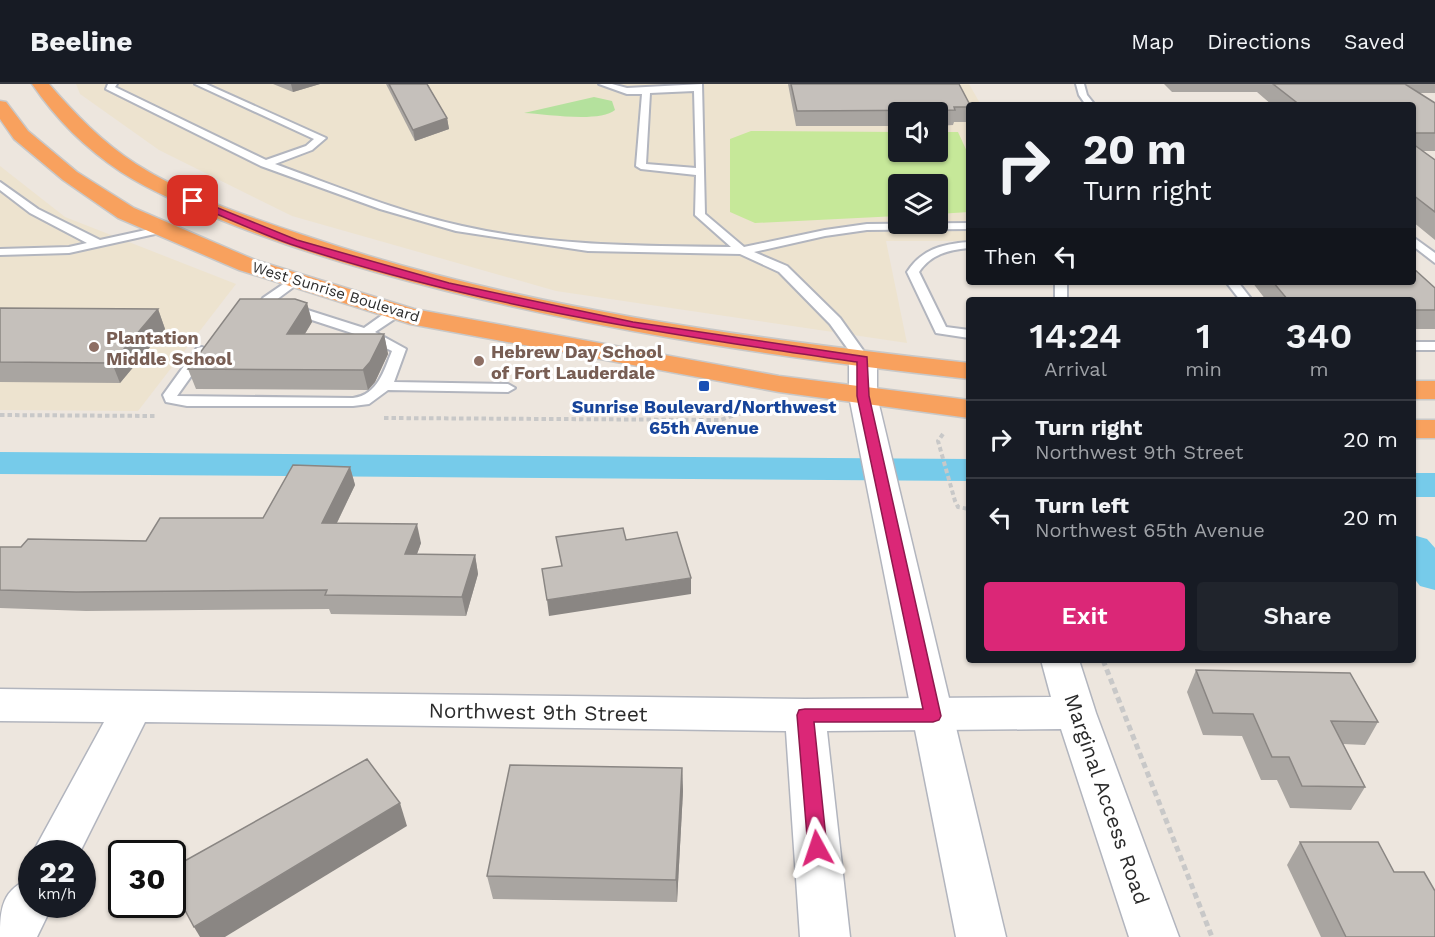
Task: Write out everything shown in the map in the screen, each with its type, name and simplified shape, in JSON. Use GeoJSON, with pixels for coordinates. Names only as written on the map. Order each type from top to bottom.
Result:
{"type":"FeatureCollection","features":[{"type":"Feature","properties":{"kind":"highway","name":"West Sunrise Boulevard"},"geometry":{"type":"LineString","coordinates":[[40,84],[72,120],[118,161],[173,193],[293,242],[447,286],[633,326],[863,360],[966,371]]}},
{"type":"Feature","properties":{"kind":"highway","name":"West Sunrise Boulevard"},"geometry":{"type":"LineString","coordinates":[[0,106],[21,135],[69,176],[126,213],[247,265],[397,311],[779,384],[966,409]]}},
{"type":"Feature","properties":{"kind":"highway"},"geometry":{"type":"LineString","coordinates":[[295,280],[324,274],[356,274],[488,309],[508,311],[545,307]]}},
{"type":"Feature","properties":{"kind":"highway"},"geometry":{"type":"LineString","coordinates":[[1416,390],[1435,390]]}},
{"type":"Feature","properties":{"kind":"highway"},"geometry":{"type":"LineString","coordinates":[[1416,429],[1435,429]]}},
{"type":"Feature","properties":{"kind":"street"},"geometry":{"type":"LineString","coordinates":[[863,360],[863,396],[873,447],[981,937]]}},
{"type":"Feature","properties":{"kind":"street","name":"Marginal Access Road"},"geometry":{"type":"LineString","coordinates":[[1061,663],[1154,937]]}},
{"type":"Feature","properties":{"kind":"street","name":"Northwest 9th Street"},"geometry":{"type":"LineString","coordinates":[[0,705],[933,716],[1076,713]]}},
{"type":"Feature","properties":{"kind":"street"},"geometry":{"type":"LineString","coordinates":[[62,840],[133,707]]}},
{"type":"Feature","properties":{"kind":"street"},"geometry":{"type":"LineString","coordinates":[[805,715],[825,937]]}},
{"type":"Feature","properties":{"kind":"street"},"geometry":{"type":"LineString","coordinates":[[11,937],[22,918]]}},
{"type":"Feature","properties":{"kind":"lane"},"geometry":{"type":"LineString","coordinates":[[113,84],[109,87],[265,164],[384,207],[460,229],[588,248],[742,251],[825,233],[867,227],[966,226]]}},
{"type":"Feature","properties":{"kind":"lane"},"geometry":{"type":"LineString","coordinates":[[199,84],[321,138],[309,148],[265,164]]}},
{"type":"Feature","properties":{"kind":"lane"},"geometry":{"type":"LineString","coordinates":[[603,84],[627,91],[698,86],[700,215],[742,251],[783,269],[835,321],[863,360]]}},
{"type":"Feature","properties":{"kind":"lane"},"geometry":{"type":"LineString","coordinates":[[1080,84],[1083,95],[1089,102]]}},
{"type":"Feature","properties":{"kind":"lane"},"geometry":{"type":"LineString","coordinates":[[646,91],[641,166],[701,172]]}},
{"type":"Feature","properties":{"kind":"lane"},"geometry":{"type":"LineString","coordinates":[[0,185],[34,212],[99,244]]}},
{"type":"Feature","properties":{"kind":"lane"},"geometry":{"type":"LineString","coordinates":[[0,252],[69,250],[164,230]]}},
{"type":"Feature","properties":{"kind":"lane"},"geometry":{"type":"LineString","coordinates":[[1416,243],[1435,259]]}},
{"type":"Feature","properties":{"kind":"lane"},"geometry":{"type":"LineString","coordinates":[[966,245],[926,254],[913,272],[941,330],[966,334]]}},
{"type":"Feature","properties":{"kind":"lane"},"geometry":{"type":"LineString","coordinates":[[209,341],[170,394],[171,399],[187,402],[353,402],[364,401],[385,386],[399,349],[366,333],[262,303],[295,280]]}},
{"type":"Feature","properties":{"kind":"lane"},"geometry":{"type":"LineString","coordinates":[[1234,285],[1244,297]]}},
{"type":"Feature","properties":{"kind":"lane"},"geometry":{"type":"LineString","coordinates":[[366,333],[397,311]]}},
{"type":"Feature","properties":{"kind":"lane"},"geometry":{"type":"LineString","coordinates":[[1416,346],[1435,346]]}},
{"type":"Feature","properties":{"kind":"lane"},"geometry":{"type":"LineString","coordinates":[[385,386],[508,388]]}},
{"type":"Feature","properties":{"kind":"path"},"geometry":{"type":"LineString","coordinates":[[938,441],[955,501],[958,507],[966,508]]}},
{"type":"Feature","properties":{"kind":"path"},"geometry":{"type":"LineString","coordinates":[[1104,663],[1212,937]]}},
{"type":"Feature","properties":{"kind":"shaded area"},"geometry":{"type":"Polygon","coordinates":[[[76,84],[969,84],[979,102],[966,102],[966,241],[886,241],[907,343],[556,291],[292,216],[159,150],[80,94],[76,84]]]}},
{"type":"Feature","properties":{"kind":"shaded area","name":"Plantation Middle School"},"geometry":{"type":"Polygon","coordinates":[[[0,166],[65,217],[236,284],[138,411],[0,410],[0,166]]]}},
{"type":"Feature","properties":{"kind":"green space"},"geometry":{"type":"Polygon","coordinates":[[[594,97],[612,101],[615,110],[608,114],[585,117],[524,113],[594,97]]]}},
{"type":"Feature","properties":{"kind":"green space"},"geometry":{"type":"Polygon","coordinates":[[[751,131],[888,132],[888,162],[948,162],[948,132],[958,132],[966,149],[966,212],[948,213],[948,174],[888,174],[888,216],[755,223],[730,212],[730,139],[751,131]]]}},
{"type":"Feature","properties":{"kind":"building"},"geometry":{"type":"Polygon","coordinates":[[[389,84],[427,84],[447,118],[413,130],[389,84]]]}},
{"type":"Feature","properties":{"kind":"building"},"geometry":{"type":"Polygon","coordinates":[[[791,84],[959,84],[968,102],[966,102],[966,107],[954,107],[955,110],[948,110],[948,102],[888,102],[888,110],[797,111],[791,84]]]}},
{"type":"Feature","properties":{"kind":"building"},"geometry":{"type":"Polygon","coordinates":[[[1273,84],[1405,84],[1435,103],[1435,133],[1416,133],[1416,102],[1296,102],[1273,84]]]}},
{"type":"Feature","properties":{"kind":"building"},"geometry":{"type":"Polygon","coordinates":[[[1416,146],[1435,160],[1435,212],[1416,197],[1416,146]]]}},
{"type":"Feature","properties":{"kind":"building"},"geometry":{"type":"Polygon","coordinates":[[[1416,271],[1435,288],[1435,310],[1416,310],[1416,297],[1286,297],[1276,285],[1416,285],[1416,271]]]}},
{"type":"Feature","properties":{"kind":"building"},"geometry":{"type":"Polygon","coordinates":[[[240,299],[295,299],[307,303],[287,334],[384,334],[370,362],[363,370],[188,369],[240,299]]]}},
{"type":"Feature","properties":{"kind":"building"},"geometry":{"type":"Polygon","coordinates":[[[0,308],[158,309],[112,363],[0,362],[0,308]]]}},
{"type":"Feature","properties":{"kind":"building"},"geometry":{"type":"Polygon","coordinates":[[[293,465],[350,467],[322,523],[417,524],[405,554],[475,555],[462,597],[325,595],[327,590],[76,592],[0,590],[0,547],[21,547],[28,539],[146,541],[160,518],[263,518],[293,465]]]}},
{"type":"Feature","properties":{"kind":"building"},"geometry":{"type":"Polygon","coordinates":[[[623,528],[626,540],[677,532],[691,578],[547,600],[542,569],[562,566],[556,537],[623,528]]]}},
{"type":"Feature","properties":{"kind":"building"},"geometry":{"type":"Polygon","coordinates":[[[1196,670],[1350,673],[1378,722],[1331,721],[1365,787],[1302,786],[1289,757],[1272,757],[1253,714],[1213,713],[1196,670]]]}},
{"type":"Feature","properties":{"kind":"building"},"geometry":{"type":"Polygon","coordinates":[[[367,759],[400,803],[194,927],[186,912],[186,860],[367,759]]]}},
{"type":"Feature","properties":{"kind":"building"},"geometry":{"type":"Polygon","coordinates":[[[510,765],[682,768],[676,880],[487,876],[510,765]]]}},
{"type":"Feature","properties":{"kind":"building"},"geometry":{"type":"Polygon","coordinates":[[[1300,842],[1378,842],[1394,872],[1424,872],[1435,891],[1435,937],[1346,937],[1300,842]]]}},
{"type":"Feature","properties":{"kind":"waterway"},"geometry":{"type":"LineString","coordinates":[[0,463],[966,470]]}},
{"type":"Feature","properties":{"kind":"waterway"},"geometry":{"type":"LineString","coordinates":[[1416,485],[1435,485]]}},
{"type":"Feature","properties":{"kind":"waterway"},"geometry":{"type":"LineString","coordinates":[[1416,552],[1435,576]]}},
{"type":"Feature","properties":{"kind":"place","name":"Plantation Middle School"},"geometry":{"type":"Point","coordinates":[94,347]}},
{"type":"Feature","properties":{"kind":"place","name":"Hebrew Day School of Fort Lauderdale"},"geometry":{"type":"Point","coordinates":[479,361]}},
{"type":"Feature","properties":{"kind":"place","name":"Sunrise Boulevard/Northwest 65th Avenue"},"geometry":{"type":"Point","coordinates":[704,386]}},
{"type":"Feature","properties":{"kind":"route"},"geometry":{"type":"LineString","coordinates":[[193,201],[293,242],[447,286],[633,326],[863,360],[863,396],[933,716],[805,715],[817,848]]}}]}
